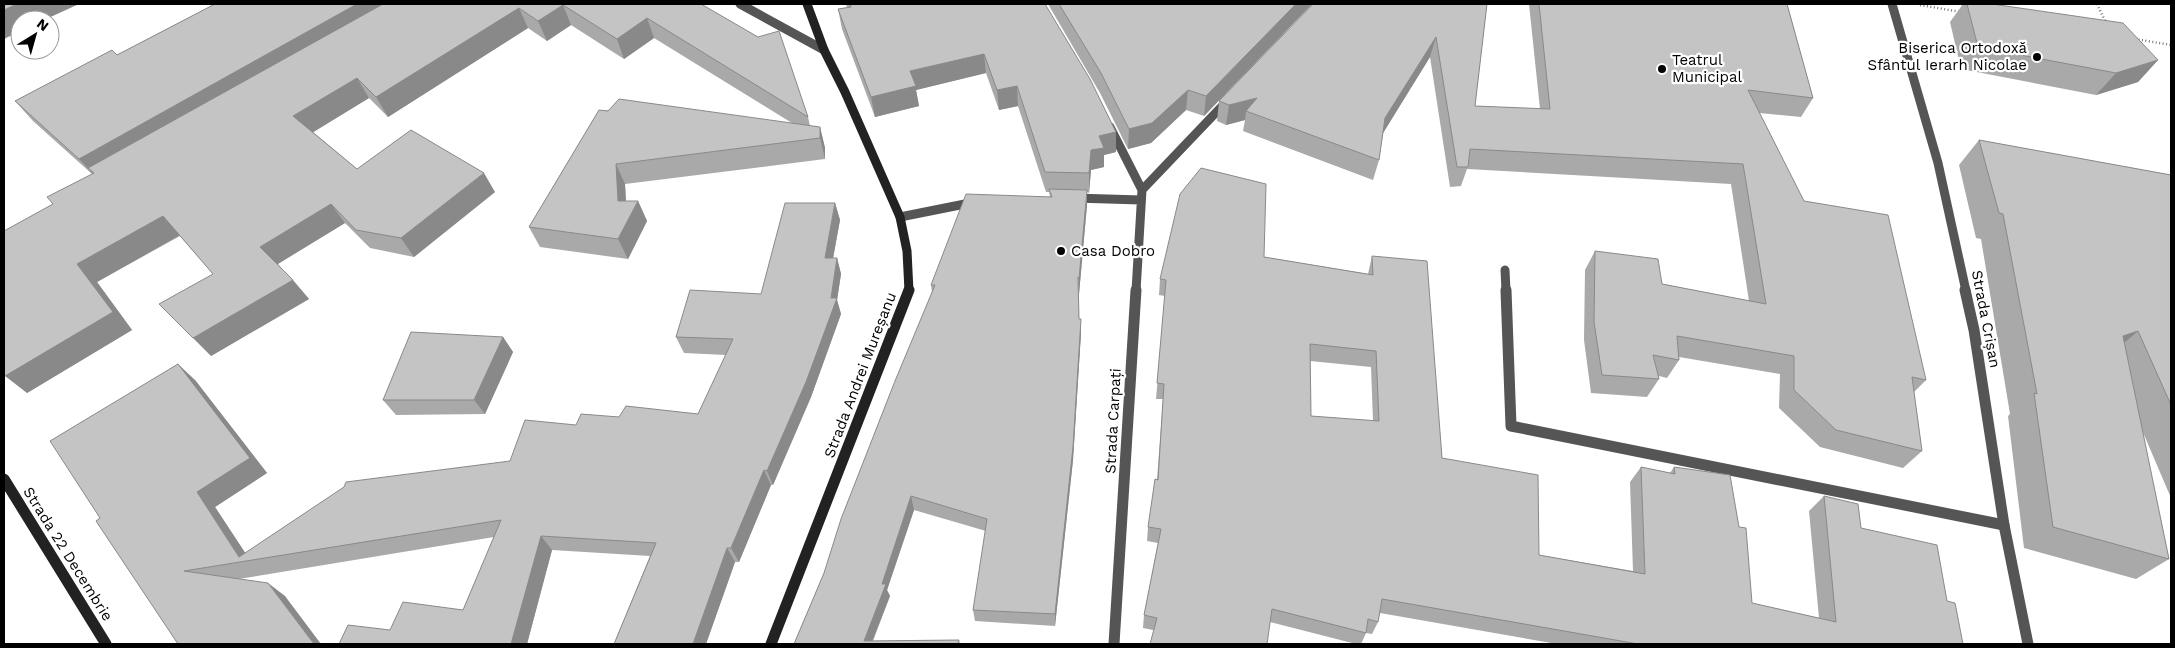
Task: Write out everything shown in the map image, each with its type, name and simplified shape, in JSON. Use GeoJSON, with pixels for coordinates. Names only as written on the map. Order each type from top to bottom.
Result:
{"type":"FeatureCollection","features":[{"type":"Feature","properties":{"kind":"street"},"geometry":{"type":"LineString","coordinates":[[740,4],[824,50]]}},
{"type":"Feature","properties":{"kind":"street","name":"Strada Andrei Mureșanu"},"geometry":{"type":"LineString","coordinates":[[771,644],[909,292],[907,251],[900,217],[845,92],[824,50],[807,4]]}},
{"type":"Feature","properties":{"kind":"street","name":"Strada Crișan"},"geometry":{"type":"LineString","coordinates":[[1892,4],[1938,163],[1974,330],[2004,525],[2028,644]]}},
{"type":"Feature","properties":{"kind":"street"},"geometry":{"type":"LineString","coordinates":[[1062,198],[1141,195],[1230,98]]}},
{"type":"Feature","properties":{"kind":"street"},"geometry":{"type":"LineString","coordinates":[[1108,121],[1141,195]]}},
{"type":"Feature","properties":{"kind":"street","name":"Strada Carpați"},"geometry":{"type":"LineString","coordinates":[[1114,644],[1141,195]]}},
{"type":"Feature","properties":{"kind":"street"},"geometry":{"type":"LineString","coordinates":[[900,217],[958,204],[986,201]]}},
{"type":"Feature","properties":{"kind":"street"},"geometry":{"type":"LineString","coordinates":[[1505,270],[1511,426],[2004,525]]}},
{"type":"Feature","properties":{"kind":"street","name":"Strada 22 Decembrie"},"geometry":{"type":"LineString","coordinates":[[4,479],[106,644]]}},
{"type":"Feature","properties":{"kind":"path"},"geometry":{"type":"LineString","coordinates":[[1918,4],[1969,14]]}},
{"type":"Feature","properties":{"kind":"path"},"geometry":{"type":"LineString","coordinates":[[1929,4],[1931,8]]}},
{"type":"Feature","properties":{"kind":"path"},"geometry":{"type":"LineString","coordinates":[[2097,4],[2110,30]]}},
{"type":"Feature","properties":{"kind":"path"},"geometry":{"type":"LineString","coordinates":[[2132,38],[2171,45]]}},
{"type":"Feature","properties":{"kind":"building"},"geometry":{"type":"Polygon","coordinates":[[[4,4],[17,4],[4,10],[4,4]]]}},
{"type":"Feature","properties":{"kind":"building"},"geometry":{"type":"Polygon","coordinates":[[[215,4],[357,4],[79,159],[15,101],[112,50],[117,55],[215,4]]]}},
{"type":"Feature","properties":{"kind":"building"},"geometry":{"type":"Polygon","coordinates":[[[383,4],[701,4],[758,37],[779,31],[808,117],[647,18],[617,39],[563,5],[538,21],[519,8],[376,97],[357,78],[293,116],[357,169],[411,130],[484,173],[401,238],[356,230],[331,204],[260,247],[293,280],[193,338],[159,304],[213,274],[163,216],[77,264],[113,312],[5,376],[4,231],[53,204],[47,197],[94,173],[88,168],[383,4]]]}},
{"type":"Feature","properties":{"kind":"building"},"geometry":{"type":"Polygon","coordinates":[[[850,4],[1045,4],[1090,79],[1116,132],[1099,136],[1104,148],[1091,150],[1089,173],[1045,172],[1017,86],[997,90],[984,54],[910,71],[916,86],[871,97],[838,9],[851,7],[850,4]]]}},
{"type":"Feature","properties":{"kind":"building"},"geometry":{"type":"Polygon","coordinates":[[[1059,4],[1296,4],[1206,96],[1188,90],[1152,123],[1129,129],[1101,73],[1059,4]]]}},
{"type":"Feature","properties":{"kind":"building"},"geometry":{"type":"Polygon","coordinates":[[[1313,4],[1487,4],[1475,106],[1550,109],[1539,4],[1787,4],[1813,98],[1748,90],[1804,201],[1888,215],[1926,380],[1912,377],[1922,451],[1836,430],[1794,390],[1794,356],[1677,336],[1679,360],[1653,355],[1659,379],[1602,375],[1594,322],[1595,251],[1658,259],[1662,284],[1766,304],[1743,164],[1470,149],[1468,167],[1457,167],[1436,37],[1385,118],[1379,160],[1246,111],[1257,98],[1229,105],[1219,101],[1313,4]]]}},
{"type":"Feature","properties":{"kind":"building"},"geometry":{"type":"Polygon","coordinates":[[[1967,4],[1992,4],[2123,23],[2158,60],[2116,73],[1978,47],[1967,4]]]}},
{"type":"Feature","properties":{"kind":"building"},"geometry":{"type":"Polygon","coordinates":[[[619,99],[820,127],[820,138],[616,164],[618,201],[638,201],[618,239],[529,227],[599,110],[608,111],[619,99]]]}},
{"type":"Feature","properties":{"kind":"building"},"geometry":{"type":"Polygon","coordinates":[[[1979,140],[2171,175],[2171,405],[2138,331],[2123,336],[2169,559],[2053,527],[2034,393],[2037,394],[2003,214],[1999,213],[1979,140]]]}},
{"type":"Feature","properties":{"kind":"building"},"geometry":{"type":"Polygon","coordinates":[[[1201,168],[1266,184],[1264,257],[1373,275],[1372,256],[1427,261],[1442,458],[1538,475],[1539,555],[1645,574],[1641,467],[1675,474],[1674,467],[1730,475],[1739,527],[1746,528],[1752,603],[1836,622],[1824,496],[1858,504],[1861,528],[1937,545],[1947,601],[1955,603],[1963,644],[1638,644],[1382,599],[1378,622],[1368,619],[1366,633],[1272,609],[1267,644],[1150,644],[1157,618],[1144,615],[1161,529],[1148,527],[1155,479],[1158,480],[1164,384],[1157,383],[1166,280],[1160,279],[1180,194],[1201,168]],[[1310,344],[1311,416],[1379,421],[1376,351],[1310,344]]]}},
{"type":"Feature","properties":{"kind":"building"},"geometry":{"type":"Polygon","coordinates":[[[1049,189],[1087,190],[1079,279],[1078,277],[1079,319],[1081,319],[1073,447],[1055,614],[973,610],[987,519],[911,496],[882,584],[886,584],[864,641],[959,640],[958,644],[794,644],[824,573],[841,519],[895,381],[935,285],[931,285],[966,194],[1052,197],[1049,189]]]}},
{"type":"Feature","properties":{"kind":"building"},"geometry":{"type":"Polygon","coordinates":[[[785,203],[835,203],[825,258],[837,258],[831,298],[837,298],[806,382],[767,471],[764,470],[731,548],[727,548],[693,644],[614,644],[656,543],[541,536],[511,644],[339,644],[348,625],[390,630],[403,602],[463,610],[501,520],[184,571],[268,583],[314,644],[178,644],[96,521],[100,518],[50,441],[178,364],[250,458],[197,492],[239,557],[344,487],[346,482],[510,461],[525,420],[576,425],[581,414],[619,417],[626,406],[698,414],[733,339],[676,337],[690,290],[761,294],[785,203]]]}},
{"type":"Feature","properties":{"kind":"building"},"geometry":{"type":"Polygon","coordinates":[[[411,332],[503,337],[474,400],[383,400],[411,332]]]}},
{"type":"Feature","properties":{"kind":"place","name":"Biserica Ortodoxă Sfântul Ierarh Nicolae"},"geometry":{"type":"Point","coordinates":[2037,57]}},
{"type":"Feature","properties":{"kind":"place","name":"Teatrul Municipal"},"geometry":{"type":"Point","coordinates":[1662,69]}},
{"type":"Feature","properties":{"kind":"place","name":"Casa Dobro"},"geometry":{"type":"Point","coordinates":[1061,251]}}]}
